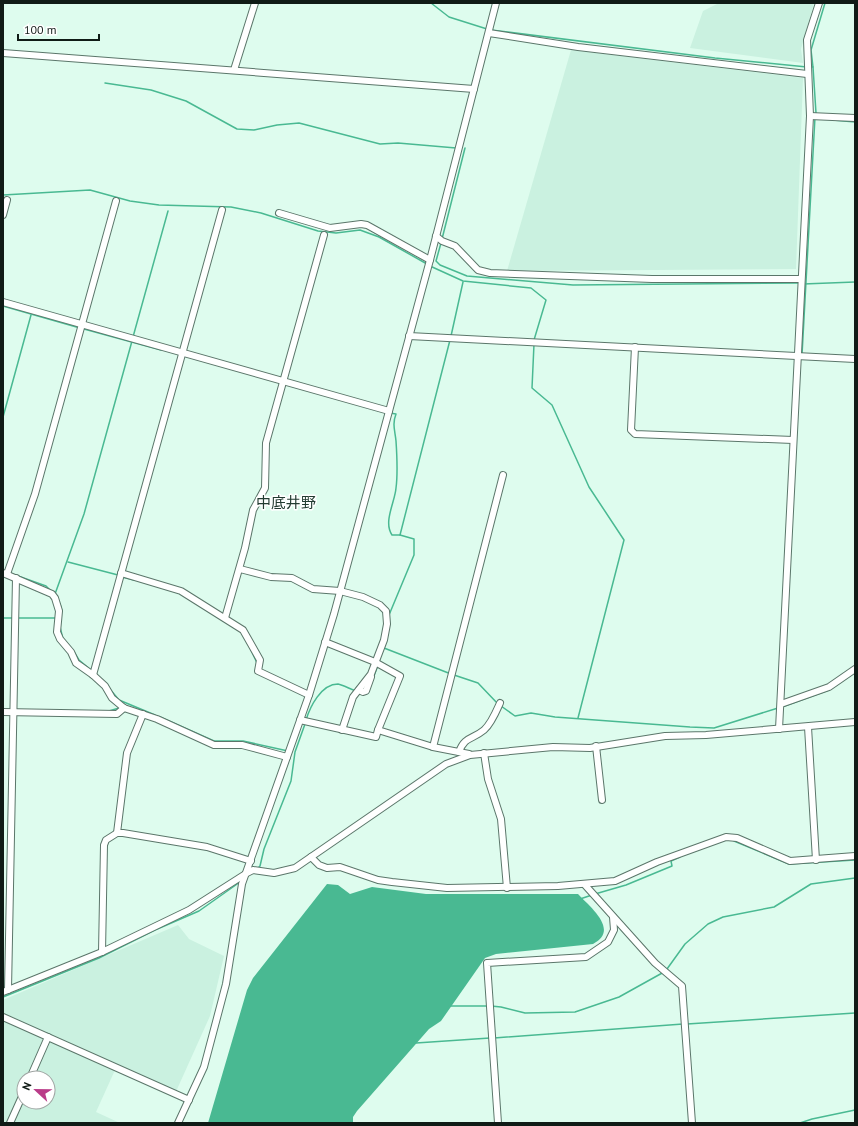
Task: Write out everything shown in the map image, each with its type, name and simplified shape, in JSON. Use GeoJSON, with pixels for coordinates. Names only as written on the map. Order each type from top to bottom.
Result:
{"type":"FeatureCollection","features":[{"type":"Feature","properties":{"kind":"street"},"geometry":{"type":"LineString","coordinates":[[234,70],[255,3]]}},
{"type":"Feature","properties":{"kind":"street"},"geometry":{"type":"LineString","coordinates":[[178,1123],[204,1067],[226,984],[239,896],[309,695],[340,591],[428,269],[496,3]]}},
{"type":"Feature","properties":{"kind":"street"},"geometry":{"type":"LineString","coordinates":[[778,729],[781,704],[800,280],[810,116],[807,74],[807,40],[819,3]]}},
{"type":"Feature","properties":{"kind":"street"},"geometry":{"type":"LineString","coordinates":[[489,33],[578,47],[807,74]]}},
{"type":"Feature","properties":{"kind":"street"},"geometry":{"type":"LineString","coordinates":[[3,53],[474,90]]}},
{"type":"Feature","properties":{"kind":"street"},"geometry":{"type":"LineString","coordinates":[[810,116],[855,118]]}},
{"type":"Feature","properties":{"kind":"street"},"geometry":{"type":"LineString","coordinates":[[3,215],[7,200]]}},
{"type":"Feature","properties":{"kind":"street"},"geometry":{"type":"LineString","coordinates":[[116,201],[35,494],[5,574],[48,591],[55,598],[59,611],[58,634],[71,652],[76,663],[105,686],[112,698],[124,708],[185,730],[214,745],[242,745],[287,757]]}},
{"type":"Feature","properties":{"kind":"street"},"geometry":{"type":"LineString","coordinates":[[93,675],[222,210]]}},
{"type":"Feature","properties":{"kind":"street"},"geometry":{"type":"LineString","coordinates":[[279,213],[330,228],[362,224],[367,225],[430,260]]}},
{"type":"Feature","properties":{"kind":"street"},"geometry":{"type":"LineString","coordinates":[[226,618],[240,569],[253,510],[265,488],[266,443],[324,235]]}},
{"type":"Feature","properties":{"kind":"street"},"geometry":{"type":"LineString","coordinates":[[436,236],[442,241],[455,246],[478,270],[490,273],[652,279],[800,280]]}},
{"type":"Feature","properties":{"kind":"street"},"geometry":{"type":"LineString","coordinates":[[3,302],[389,411]]}},
{"type":"Feature","properties":{"kind":"street"},"geometry":{"type":"LineString","coordinates":[[409,336],[855,359]]}},
{"type":"Feature","properties":{"kind":"street"},"geometry":{"type":"LineString","coordinates":[[635,348],[631,430],[634,434],[793,440]]}},
{"type":"Feature","properties":{"kind":"street"},"geometry":{"type":"LineString","coordinates":[[433,747],[504,475]]}},
{"type":"Feature","properties":{"kind":"street"},"geometry":{"type":"LineString","coordinates":[[240,569],[271,577],[292,578],[313,589],[340,591],[363,597],[380,605],[386,611],[387,624],[384,640],[371,674],[353,697],[342,730]]}},
{"type":"Feature","properties":{"kind":"street"},"geometry":{"type":"LineString","coordinates":[[121,574],[181,591],[226,618],[243,630],[260,660],[258,672],[309,695]]}},
{"type":"Feature","properties":{"kind":"street"},"geometry":{"type":"LineString","coordinates":[[16,578],[6,991],[56,972],[102,952],[189,910],[253,870],[274,873],[285,872],[310,858],[446,764],[470,755],[553,747],[596,746],[665,736],[706,735],[855,722]]}},
{"type":"Feature","properties":{"kind":"street"},"geometry":{"type":"LineString","coordinates":[[300,720],[376,737],[400,676],[375,662],[325,642]]}},
{"type":"Feature","properties":{"kind":"street"},"geometry":{"type":"LineString","coordinates":[[781,704],[829,687],[855,669]]}},
{"type":"Feature","properties":{"kind":"street"},"geometry":{"type":"LineString","coordinates":[[459,752],[464,741],[484,730],[488,726],[500,703]]}},
{"type":"Feature","properties":{"kind":"street"},"geometry":{"type":"LineString","coordinates":[[3,712],[117,714],[124,708]]}},
{"type":"Feature","properties":{"kind":"street"},"geometry":{"type":"LineString","coordinates":[[117,832],[127,753],[143,714]]}},
{"type":"Feature","properties":{"kind":"street"},"geometry":{"type":"LineString","coordinates":[[808,727],[816,860]]}},
{"type":"Feature","properties":{"kind":"street"},"geometry":{"type":"LineString","coordinates":[[378,730],[433,747],[470,755]]}},
{"type":"Feature","properties":{"kind":"street"},"geometry":{"type":"LineString","coordinates":[[596,746],[602,800]]}},
{"type":"Feature","properties":{"kind":"street"},"geometry":{"type":"LineString","coordinates":[[484,753],[488,779],[501,820],[507,888]]}},
{"type":"Feature","properties":{"kind":"street"},"geometry":{"type":"LineString","coordinates":[[102,952],[104,845],[106,840],[117,832],[207,847],[252,861]]}},
{"type":"Feature","properties":{"kind":"street"},"geometry":{"type":"LineString","coordinates":[[310,858],[319,865],[327,868],[340,867],[378,880],[447,888],[507,888],[584,885],[615,881],[657,862],[726,837],[737,838],[790,861],[855,856]]}},
{"type":"Feature","properties":{"kind":"street"},"geometry":{"type":"LineString","coordinates":[[584,885],[655,963],[682,986],[692,1123]]}},
{"type":"Feature","properties":{"kind":"street"},"geometry":{"type":"LineString","coordinates":[[498,1123],[486,963],[586,957],[608,942],[614,930],[613,917]]}},
{"type":"Feature","properties":{"kind":"street"},"geometry":{"type":"LineString","coordinates":[[3,1017],[189,1100]]}},
{"type":"Feature","properties":{"kind":"street"},"geometry":{"type":"LineString","coordinates":[[34,1070],[48,1037]]}},
{"type":"Feature","properties":{"kind":"street"},"geometry":{"type":"LineString","coordinates":[[3,1120],[9,1123],[16,1109]]}},
{"type":"Feature","properties":{"kind":"shaded area"},"geometry":{"type":"Polygon","coordinates":[[[719,3],[814,3],[801,49],[803,63],[690,48],[703,11],[719,3]]]}},
{"type":"Feature","properties":{"kind":"shaded area"},"geometry":{"type":"Polygon","coordinates":[[[571,50],[803,78],[796,269],[507,271],[571,50]]]}},
{"type":"Feature","properties":{"kind":"shaded area"},"geometry":{"type":"Polygon","coordinates":[[[327,884],[338,885],[350,894],[372,887],[426,894],[578,894],[600,919],[604,932],[601,938],[593,944],[496,954],[485,958],[441,1021],[429,1029],[357,1111],[353,1117],[353,1123],[208,1123],[247,990],[253,978],[327,884]]]}},
{"type":"Feature","properties":{"kind":"shaded area"},"geometry":{"type":"Polygon","coordinates":[[[178,925],[189,939],[224,956],[210,1016],[174,1096],[115,1070],[96,1112],[120,1123],[3,1123],[3,1000],[178,925]]]}},
{"type":"Feature","properties":{"kind":"waterway"},"geometry":{"type":"LineString","coordinates":[[431,3],[449,17],[487,29]]}},
{"type":"Feature","properties":{"kind":"waterway"},"geometry":{"type":"LineString","coordinates":[[811,67],[813,67],[811,50],[825,3]]}},
{"type":"Feature","properties":{"kind":"waterway"},"geometry":{"type":"LineString","coordinates":[[491,30],[715,58],[807,67]]}},
{"type":"Feature","properties":{"kind":"waterway"},"geometry":{"type":"LineString","coordinates":[[813,67],[816,113]]}},
{"type":"Feature","properties":{"kind":"waterway"},"geometry":{"type":"LineString","coordinates":[[105,83],[151,90],[186,101],[237,129],[254,130],[277,125],[299,123],[380,144],[398,143],[456,148]]}},
{"type":"Feature","properties":{"kind":"waterway"},"geometry":{"type":"LineString","coordinates":[[802,355],[815,117]]}},
{"type":"Feature","properties":{"kind":"waterway"},"geometry":{"type":"LineString","coordinates":[[833,120],[855,122]]}},
{"type":"Feature","properties":{"kind":"waterway"},"geometry":{"type":"LineString","coordinates":[[442,239],[465,148]]}},
{"type":"Feature","properties":{"kind":"waterway"},"geometry":{"type":"LineString","coordinates":[[3,195],[90,190],[130,201],[159,205],[231,207],[261,213],[318,231],[336,233],[360,230],[379,237],[427,264]]}},
{"type":"Feature","properties":{"kind":"waterway"},"geometry":{"type":"LineString","coordinates":[[133,337],[168,211]]}},
{"type":"Feature","properties":{"kind":"waterway"},"geometry":{"type":"LineString","coordinates":[[441,243],[436,261],[440,265],[467,276],[573,285],[799,283]]}},
{"type":"Feature","properties":{"kind":"waterway"},"geometry":{"type":"LineString","coordinates":[[430,266],[463,281],[531,288],[546,300],[534,340]]}},
{"type":"Feature","properties":{"kind":"waterway"},"geometry":{"type":"LineString","coordinates":[[451,336],[463,282]]}},
{"type":"Feature","properties":{"kind":"waterway"},"geometry":{"type":"LineString","coordinates":[[803,284],[855,282]]}},
{"type":"Feature","properties":{"kind":"waterway"},"geometry":{"type":"LineString","coordinates":[[3,306],[80,328]]}},
{"type":"Feature","properties":{"kind":"waterway"},"geometry":{"type":"LineString","coordinates":[[3,417],[31,315]]}},
{"type":"Feature","properties":{"kind":"waterway"},"geometry":{"type":"LineString","coordinates":[[84,329],[161,350]]}},
{"type":"Feature","properties":{"kind":"waterway"},"geometry":{"type":"LineString","coordinates":[[389,615],[414,555],[414,539],[400,535],[450,340]]}},
{"type":"Feature","properties":{"kind":"waterway"},"geometry":{"type":"LineString","coordinates":[[55,594],[84,514],[132,341]]}},
{"type":"Feature","properties":{"kind":"waterway"},"geometry":{"type":"LineString","coordinates":[[534,344],[532,388],[552,405],[589,487],[624,540],[578,718]]}},
{"type":"Feature","properties":{"kind":"waterway"},"geometry":{"type":"LineString","coordinates":[[390,413],[396,414],[394,424],[397,482],[390,512],[389,524],[392,535],[400,535]]}},
{"type":"Feature","properties":{"kind":"waterway"},"geometry":{"type":"LineString","coordinates":[[68,562],[118,575]]}},
{"type":"Feature","properties":{"kind":"waterway"},"geometry":{"type":"LineString","coordinates":[[18,576],[46,586],[51,591]]}},
{"type":"Feature","properties":{"kind":"waterway"},"geometry":{"type":"LineString","coordinates":[[122,577],[134,580]]}},
{"type":"Feature","properties":{"kind":"waterway"},"geometry":{"type":"LineString","coordinates":[[60,604],[62,611]]}},
{"type":"Feature","properties":{"kind":"waterway"},"geometry":{"type":"LineString","coordinates":[[3,618],[13,618]]}},
{"type":"Feature","properties":{"kind":"waterway"},"geometry":{"type":"LineString","coordinates":[[17,618],[57,618]]}},
{"type":"Feature","properties":{"kind":"waterway"},"geometry":{"type":"LineString","coordinates":[[60,627],[63,639]]}},
{"type":"Feature","properties":{"kind":"waterway"},"geometry":{"type":"LineString","coordinates":[[384,648],[451,674]]}},
{"type":"Feature","properties":{"kind":"waterway"},"geometry":{"type":"LineString","coordinates":[[251,650],[257,663]]}},
{"type":"Feature","properties":{"kind":"waterway"},"geometry":{"type":"LineString","coordinates":[[74,652],[79,660],[91,670]]}},
{"type":"Feature","properties":{"kind":"waterway"},"geometry":{"type":"LineString","coordinates":[[371,684],[378,665]]}},
{"type":"Feature","properties":{"kind":"waterway"},"geometry":{"type":"LineString","coordinates":[[834,687],[854,673]]}},
{"type":"Feature","properties":{"kind":"waterway"},"geometry":{"type":"LineString","coordinates":[[454,675],[478,683],[498,704]]}},
{"type":"Feature","properties":{"kind":"waterway"},"geometry":{"type":"LineString","coordinates":[[306,720],[313,703],[326,688],[338,684],[356,691]]}},
{"type":"Feature","properties":{"kind":"waterway"},"geometry":{"type":"LineString","coordinates":[[109,688],[119,700],[155,715]]}},
{"type":"Feature","properties":{"kind":"waterway"},"geometry":{"type":"LineString","coordinates":[[782,707],[829,690]]}},
{"type":"Feature","properties":{"kind":"waterway"},"geometry":{"type":"LineString","coordinates":[[501,706],[515,716],[531,713],[555,717],[714,728],[778,708]]}},
{"type":"Feature","properties":{"kind":"waterway"},"geometry":{"type":"LineString","coordinates":[[109,711],[119,708]]}},
{"type":"Feature","properties":{"kind":"waterway"},"geometry":{"type":"LineString","coordinates":[[160,717],[214,741],[243,741],[288,751]]}},
{"type":"Feature","properties":{"kind":"waterway"},"geometry":{"type":"LineString","coordinates":[[257,869],[260,866],[264,849],[291,781],[295,752],[305,724]]}},
{"type":"Feature","properties":{"kind":"waterway"},"geometry":{"type":"LineString","coordinates":[[734,841],[789,864],[855,860]]}},
{"type":"Feature","properties":{"kind":"waterway"},"geometry":{"type":"LineString","coordinates":[[595,894],[626,885],[672,866],[671,861],[680,857]]}},
{"type":"Feature","properties":{"kind":"waterway"},"geometry":{"type":"LineString","coordinates":[[667,969],[685,944],[708,924],[723,917],[774,907],[811,884],[855,878]]}},
{"type":"Feature","properties":{"kind":"waterway"},"geometry":{"type":"LineString","coordinates":[[3,997],[99,958],[155,930],[199,911],[240,882]]}},
{"type":"Feature","properties":{"kind":"waterway"},"geometry":{"type":"LineString","coordinates":[[580,899],[592,895]]}},
{"type":"Feature","properties":{"kind":"waterway"},"geometry":{"type":"LineString","coordinates":[[491,1006],[525,1013],[575,1012],[619,997],[664,972]]}},
{"type":"Feature","properties":{"kind":"waterway"},"geometry":{"type":"LineString","coordinates":[[449,1006],[488,1006]]}},
{"type":"Feature","properties":{"kind":"waterway"},"geometry":{"type":"LineString","coordinates":[[687,1024],[855,1013]]}},
{"type":"Feature","properties":{"kind":"waterway"},"geometry":{"type":"LineString","coordinates":[[494,1038],[683,1024]]}},
{"type":"Feature","properties":{"kind":"waterway"},"geometry":{"type":"LineString","coordinates":[[416,1043],[490,1038]]}},
{"type":"Feature","properties":{"kind":"waterway"},"geometry":{"type":"LineString","coordinates":[[800,1123],[855,1110]]}},
{"type":"Feature","properties":{"kind":"district","name":"中底井野"},"geometry":{"type":"Point","coordinates":[286,502]}}]}
